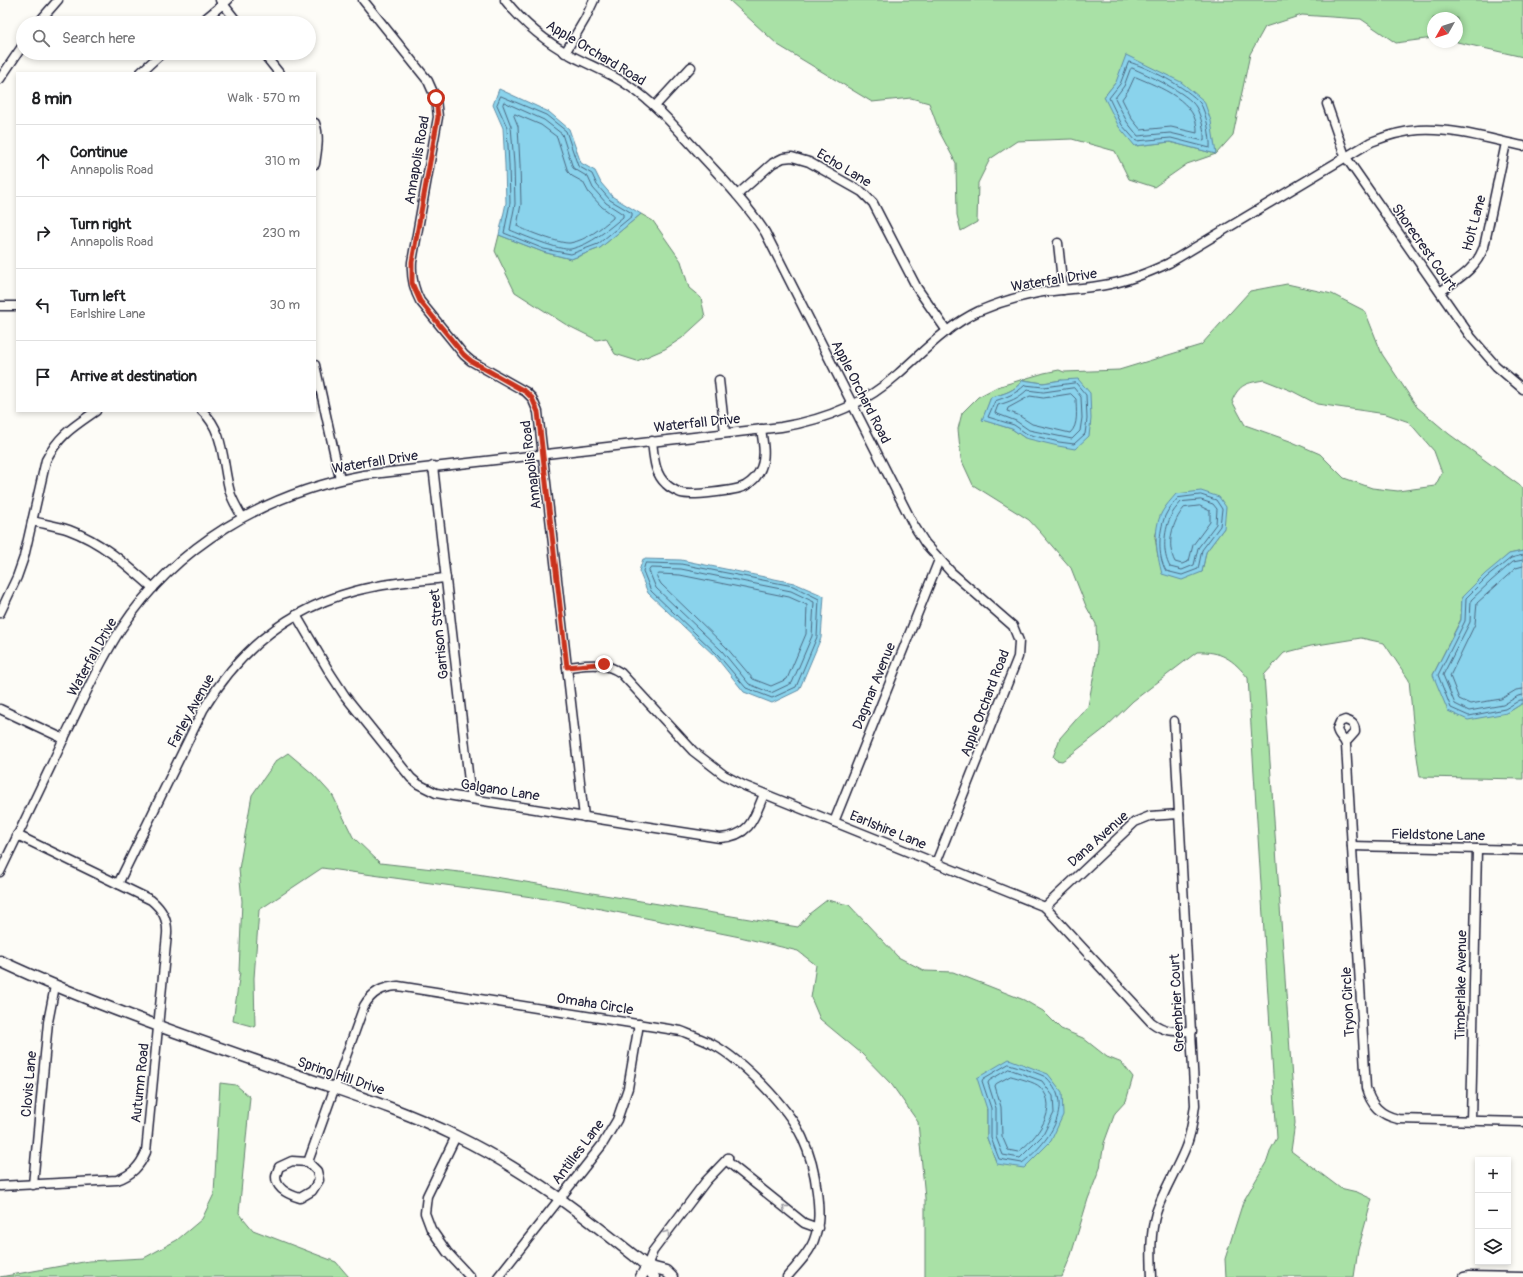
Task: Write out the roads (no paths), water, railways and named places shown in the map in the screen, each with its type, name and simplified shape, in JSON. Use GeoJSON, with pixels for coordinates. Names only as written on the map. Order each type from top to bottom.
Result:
{"type":"FeatureCollection","features":[{"type":"Feature","properties":{"kind":"main road","name":"Spring Hill Drive"},"geometry":{"type":"LineString","coordinates":[[0,961],[55,986],[158,1026],[410,1116],[456,1136],[496,1157],[560,1198],[647,1266],[654,1277]]}},
{"type":"Feature","properties":{"kind":"main road","name":"Spring Hill Drive"},"geometry":{"type":"LineString","coordinates":[[647,1266],[666,1272],[672,1277]]}},
{"type":"Feature","properties":{"kind":"main road"},"geometry":{"type":"LineString","coordinates":[[641,1277],[647,1266]]}},
{"type":"Feature","properties":{"kind":"street"},"geometry":{"type":"LineString","coordinates":[[44,16],[58,0]]}},
{"type":"Feature","properties":{"kind":"street","name":"Annapolis Road"},"geometry":{"type":"LineString","coordinates":[[363,0],[428,81],[433,89],[437,103],[438,117],[412,262],[412,283],[415,293],[464,355],[471,361],[521,388],[532,398],[538,412],[584,817]]}},
{"type":"Feature","properties":{"kind":"street","name":"Apple Orchard Road"},"geometry":{"type":"LineString","coordinates":[[505,0],[530,27],[548,42],[565,53],[616,78],[642,95],[655,106],[754,215],[765,232],[913,524],[925,543],[950,572],[1013,626],[1017,633],[1020,649],[1018,657],[936,863]]}},
{"type":"Feature","properties":{"kind":"street"},"geometry":{"type":"LineString","coordinates":[[565,53],[585,19],[594,0]]}},
{"type":"Feature","properties":{"kind":"street"},"geometry":{"type":"LineString","coordinates":[[208,16],[224,1],[234,16]]}},
{"type":"Feature","properties":{"kind":"street"},"geometry":{"type":"LineString","coordinates":[[0,79],[16,55]]}},
{"type":"Feature","properties":{"kind":"street"},"geometry":{"type":"LineString","coordinates":[[141,72],[154,60]]}},
{"type":"Feature","properties":{"kind":"street"},"geometry":{"type":"LineString","coordinates":[[268,60],[278,72]]}},
{"type":"Feature","properties":{"kind":"street"},"geometry":{"type":"LineString","coordinates":[[655,106],[691,67]]}},
{"type":"Feature","properties":{"kind":"street","name":"Shorecrest Court"},"geometry":{"type":"LineString","coordinates":[[1327,104],[1345,156],[1482,351],[1496,366],[1523,389]]}},
{"type":"Feature","properties":{"kind":"street"},"geometry":{"type":"LineString","coordinates":[[316,127],[318,145],[316,158]]}},
{"type":"Feature","properties":{"kind":"street","name":"Waterfall Drive"},"geometry":{"type":"LineString","coordinates":[[0,872],[107,652],[125,623],[153,588],[180,561],[199,545],[242,517],[266,504],[340,479],[364,475],[761,429],[816,420],[852,405],[882,387],[946,331],[978,312],[1015,298],[1038,293],[1111,284],[1152,271],[1169,263],[1345,156],[1386,136],[1418,130],[1451,131],[1523,146]]}},
{"type":"Feature","properties":{"kind":"street","name":"Holt Lane"},"geometry":{"type":"LineString","coordinates":[[1440,292],[1467,273],[1481,256],[1506,143]]}},
{"type":"Feature","properties":{"kind":"street","name":"Echo Lane"},"geometry":{"type":"LineString","coordinates":[[737,195],[772,163],[783,158],[792,157],[809,162],[862,192],[875,206],[917,288],[946,331]]}},
{"type":"Feature","properties":{"kind":"street"},"geometry":{"type":"LineString","coordinates":[[1058,243],[1063,290]]}},
{"type":"Feature","properties":{"kind":"street"},"geometry":{"type":"LineString","coordinates":[[0,306],[16,306]]}},
{"type":"Feature","properties":{"kind":"street"},"geometry":{"type":"LineString","coordinates":[[316,370],[340,479]]}},
{"type":"Feature","properties":{"kind":"street"},"geometry":{"type":"LineString","coordinates":[[719,380],[725,433]]}},
{"type":"Feature","properties":{"kind":"street"},"geometry":{"type":"LineString","coordinates":[[0,613],[17,577],[24,557],[46,460],[52,448],[68,430],[95,412]]}},
{"type":"Feature","properties":{"kind":"street"},"geometry":{"type":"LineString","coordinates":[[203,412],[218,433],[230,493],[242,517]]}},
{"type":"Feature","properties":{"kind":"street"},"geometry":{"type":"LineString","coordinates":[[652,441],[655,465],[658,473],[673,490],[689,494],[729,490],[744,486],[750,482],[761,468],[764,453],[761,429]]}},
{"type":"Feature","properties":{"kind":"street","name":"Garrison Street"},"geometry":{"type":"LineString","coordinates":[[433,466],[471,799]]}},
{"type":"Feature","properties":{"kind":"street"},"geometry":{"type":"LineString","coordinates":[[32,521],[68,530],[98,544],[121,560],[153,588]]}},
{"type":"Feature","properties":{"kind":"street","name":"Dagmar Avenue"},"geometry":{"type":"LineString","coordinates":[[834,822],[939,560]]}},
{"type":"Feature","properties":{"kind":"street","name":"Farley Avenue"},"geometry":{"type":"LineString","coordinates":[[118,884],[197,721],[214,691],[243,655],[278,626],[296,615],[334,597],[356,590],[380,585],[446,578]]}},
{"type":"Feature","properties":{"kind":"street","name":"Galgano Lane"},"geometry":{"type":"LineString","coordinates":[[296,615],[345,696],[411,778],[426,789],[436,793],[720,838],[730,838],[742,832],[751,823],[764,794]]}},
{"type":"Feature","properties":{"kind":"street","name":"Earlshire Lane"},"geometry":{"type":"LineString","coordinates":[[567,667],[604,664],[616,669],[703,759],[724,775],[744,786],[1045,906],[1151,1022],[1165,1030],[1173,1032],[1192,1031]]}},
{"type":"Feature","properties":{"kind":"street"},"geometry":{"type":"LineString","coordinates":[[0,709],[64,739]]}},
{"type":"Feature","properties":{"kind":"street","name":"Greenbrier Court"},"geometry":{"type":"LineString","coordinates":[[1152,1277],[1152,1232],[1156,1214],[1185,1150],[1193,1121],[1195,1091],[1174,721]]}},
{"type":"Feature","properties":{"kind":"street","name":"Tryon Circle"},"geometry":{"type":"LineString","coordinates":[[1346,742],[1366,1088],[1368,1096],[1376,1108],[1390,1117],[1398,1119],[1523,1122]]}},
{"type":"Feature","properties":{"kind":"street","name":"Dana Avenue"},"geometry":{"type":"LineString","coordinates":[[1045,906],[1135,822],[1150,816],[1179,814]]}},
{"type":"Feature","properties":{"kind":"street"},"geometry":{"type":"LineString","coordinates":[[18,835],[118,884]]}},
{"type":"Feature","properties":{"kind":"street","name":"Fieldstone Lane"},"geometry":{"type":"LineString","coordinates":[[1352,846],[1523,850]]}},
{"type":"Feature","properties":{"kind":"street","name":"Timberlake Avenue"},"geometry":{"type":"LineString","coordinates":[[1471,1121],[1477,849]]}},
{"type":"Feature","properties":{"kind":"street","name":"Autumn Road"},"geometry":{"type":"LineString","coordinates":[[0,1186],[117,1180],[125,1177],[138,1167],[146,1152],[167,934],[166,919],[163,912],[151,900],[118,884]]}},
{"type":"Feature","properties":{"kind":"street","name":"Clovis Lane"},"geometry":{"type":"LineString","coordinates":[[33,1185],[48,1022],[55,986]]}},
{"type":"Feature","properties":{"kind":"street","name":"Omaha Circle"},"geometry":{"type":"LineString","coordinates":[[308,1162],[364,1006],[374,993],[390,986],[398,986],[639,1024],[681,1032],[712,1044],[728,1054],[759,1081],[774,1097],[797,1127],[802,1138],[810,1158],[816,1183],[820,1214],[814,1242],[787,1277]]}},
{"type":"Feature","properties":{"kind":"street","name":"Antilles Lane"},"geometry":{"type":"LineString","coordinates":[[498,1277],[602,1145],[617,1120],[628,1088],[639,1024]]}},
{"type":"Feature","properties":{"kind":"street"},"geometry":{"type":"LineString","coordinates":[[456,1136],[427,1196],[425,1213],[431,1229],[447,1252],[470,1277]]}},
{"type":"Feature","properties":{"kind":"street"},"geometry":{"type":"LineString","coordinates":[[647,1266],[653,1251],[706,1181],[728,1158],[728,1162],[781,1206],[804,1223],[818,1228]]}},
{"type":"Feature","properties":{"kind":"street"},"geometry":{"type":"LineString","coordinates":[[292,1162],[308,1162],[317,1171],[319,1180],[312,1191],[300,1198],[288,1194],[280,1187],[276,1177],[279,1167],[292,1162]]}},
{"type":"Feature","properties":{"kind":"street"},"geometry":{"type":"LineString","coordinates":[[1464,1277],[1523,1277]]}},
{"type":"Feature","properties":{"kind":"water"},"geometry":{"type":"Polygon","coordinates":[[[1126,55],[1181,82],[1204,101],[1211,121],[1216,154],[1170,142],[1135,146],[1119,127],[1104,97],[1116,82],[1126,55]]]}},
{"type":"Feature","properties":{"kind":"water"},"geometry":{"type":"Polygon","coordinates":[[[499,89],[549,112],[569,129],[581,163],[595,171],[601,183],[613,197],[641,214],[600,248],[571,259],[543,252],[499,235],[506,203],[503,128],[493,105],[499,89]]]}},
{"type":"Feature","properties":{"kind":"water"},"geometry":{"type":"Polygon","coordinates":[[[1078,379],[1090,393],[1091,419],[1089,436],[1075,449],[1025,438],[1012,429],[982,420],[991,397],[1013,389],[1023,380],[1043,383],[1078,379]]]}},
{"type":"Feature","properties":{"kind":"water"},"geometry":{"type":"Polygon","coordinates":[[[1201,491],[1219,497],[1226,507],[1224,528],[1206,552],[1202,572],[1182,580],[1162,574],[1158,559],[1156,535],[1162,512],[1176,494],[1201,491]]]}},
{"type":"Feature","properties":{"kind":"water"},"geometry":{"type":"Polygon","coordinates":[[[1523,551],[1523,703],[1507,713],[1468,720],[1448,711],[1433,675],[1461,620],[1462,597],[1485,574],[1509,554],[1523,551]]]}},
{"type":"Feature","properties":{"kind":"water"},"geometry":{"type":"Polygon","coordinates":[[[643,559],[681,560],[794,583],[824,596],[821,638],[799,690],[772,703],[744,692],[716,657],[648,593],[639,571],[643,559]]]}},
{"type":"Feature","properties":{"kind":"water"},"geometry":{"type":"Polygon","coordinates":[[[1009,1059],[1048,1074],[1062,1092],[1063,1115],[1051,1141],[1024,1168],[997,1164],[987,1138],[987,1109],[977,1078],[1009,1059]]]}}]}
